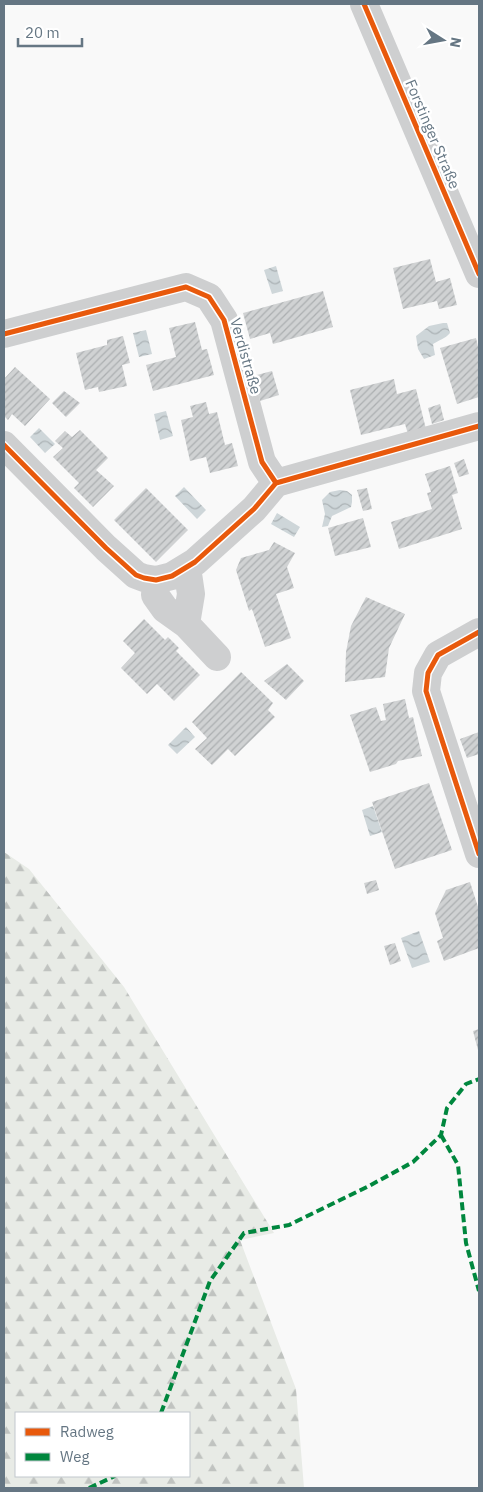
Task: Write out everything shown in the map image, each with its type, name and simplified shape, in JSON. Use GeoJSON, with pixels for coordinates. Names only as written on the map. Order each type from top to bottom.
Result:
{"type":"FeatureCollection","features":[{"type":"Feature","properties":{"kind":"street","name":"Forstinger Straße"},"geometry":{"type":"LineString","coordinates":[[364,4],[479,274]]}},
{"type":"Feature","properties":{"kind":"street","name":"Verdistraße"},"geometry":{"type":"LineString","coordinates":[[4,334],[186,287],[209,297],[224,320],[262,462],[276,483]]}},
{"type":"Feature","properties":{"kind":"street"},"geometry":{"type":"LineString","coordinates":[[4,446],[106,548],[136,575],[156,580],[172,576],[195,562],[254,509],[276,483],[479,426]]}},
{"type":"Feature","properties":{"kind":"street"},"geometry":{"type":"LineString","coordinates":[[186,624],[191,594],[187,567]]}},
{"type":"Feature","properties":{"kind":"street"},"geometry":{"type":"LineString","coordinates":[[156,580],[155,595],[165,609],[186,624],[217,657]]}},
{"type":"Feature","properties":{"kind":"street"},"geometry":{"type":"LineString","coordinates":[[479,632],[438,655],[428,672],[426,692],[479,854]]}},
{"type":"Feature","properties":{"kind":"green space"},"geometry":{"type":"Polygon","coordinates":[[[4,852],[29,869],[124,987],[274,1233],[240,1240],[296,1389],[304,1488],[4,1488],[4,852]]]}},
{"type":"Feature","properties":{"kind":"water"},"geometry":{"type":"Polygon","coordinates":[[[276,266],[283,291],[272,294],[264,270],[276,266]]]}},
{"type":"Feature","properties":{"kind":"water"},"geometry":{"type":"Polygon","coordinates":[[[447,323],[450,333],[433,344],[435,355],[424,359],[418,349],[416,336],[429,326],[447,323]]]}},
{"type":"Feature","properties":{"kind":"water"},"geometry":{"type":"Polygon","coordinates":[[[146,330],[152,354],[139,357],[133,333],[146,330]]]}},
{"type":"Feature","properties":{"kind":"water"},"geometry":{"type":"Polygon","coordinates":[[[166,411],[173,436],[160,440],[154,414],[166,411]]]}},
{"type":"Feature","properties":{"kind":"water"},"geometry":{"type":"Polygon","coordinates":[[[39,428],[55,444],[45,453],[30,437],[39,428]]]}},
{"type":"Feature","properties":{"kind":"water"},"geometry":{"type":"Polygon","coordinates":[[[184,487],[206,510],[197,519],[175,496],[184,487]]]}},
{"type":"Feature","properties":{"kind":"water"},"geometry":{"type":"Polygon","coordinates":[[[347,491],[352,495],[351,507],[332,516],[328,526],[322,527],[325,514],[322,500],[330,492],[347,491]]]}},
{"type":"Feature","properties":{"kind":"water"},"geometry":{"type":"Polygon","coordinates":[[[277,513],[300,527],[294,537],[271,524],[277,513]]]}},
{"type":"Feature","properties":{"kind":"water"},"geometry":{"type":"Polygon","coordinates":[[[186,727],[195,737],[177,754],[168,745],[186,727]]]}},
{"type":"Feature","properties":{"kind":"water"},"geometry":{"type":"Polygon","coordinates":[[[373,806],[382,832],[370,836],[362,810],[373,806]]]}},
{"type":"Feature","properties":{"kind":"water"},"geometry":{"type":"Polygon","coordinates":[[[419,931],[430,962],[412,968],[401,938],[419,931]]]}},
{"type":"Feature","properties":{"kind":"building"},"geometry":{"type":"Polygon","coordinates":[[[430,259],[436,282],[450,278],[457,305],[439,309],[437,301],[403,309],[393,268],[430,259]]]}},
{"type":"Feature","properties":{"kind":"building"},"geometry":{"type":"Polygon","coordinates":[[[323,291],[333,327],[273,344],[270,333],[250,339],[243,313],[323,291]]]}},
{"type":"Feature","properties":{"kind":"building"},"geometry":{"type":"Polygon","coordinates":[[[195,322],[202,350],[207,349],[214,375],[153,391],[146,365],[176,357],[169,328],[195,322]]]}},
{"type":"Feature","properties":{"kind":"building"},"geometry":{"type":"Polygon","coordinates":[[[123,336],[130,363],[122,365],[127,386],[99,392],[98,387],[85,390],[76,353],[107,345],[107,340],[123,336]]]}},
{"type":"Feature","properties":{"kind":"building"},"geometry":{"type":"Polygon","coordinates":[[[476,338],[479,351],[479,397],[457,404],[440,348],[476,338]]]}},
{"type":"Feature","properties":{"kind":"building"},"geometry":{"type":"Polygon","coordinates":[[[15,367],[50,399],[25,426],[12,414],[8,420],[4,416],[4,379],[15,367]]]}},
{"type":"Feature","properties":{"kind":"building"},"geometry":{"type":"Polygon","coordinates":[[[272,371],[279,395],[260,401],[253,376],[272,371]]]}},
{"type":"Feature","properties":{"kind":"building"},"geometry":{"type":"Polygon","coordinates":[[[394,379],[397,394],[416,389],[426,429],[408,434],[405,424],[361,435],[350,390],[394,379]]]}},
{"type":"Feature","properties":{"kind":"building"},"geometry":{"type":"Polygon","coordinates":[[[64,391],[80,403],[66,417],[52,403],[64,391]]]}},
{"type":"Feature","properties":{"kind":"building"},"geometry":{"type":"Polygon","coordinates":[[[206,402],[209,414],[217,412],[225,445],[232,443],[238,466],[210,473],[206,457],[190,461],[181,420],[193,417],[190,406],[206,402]]]}},
{"type":"Feature","properties":{"kind":"building"},"geometry":{"type":"Polygon","coordinates":[[[440,404],[444,420],[432,424],[428,408],[440,404]]]}},
{"type":"Feature","properties":{"kind":"building"},"geometry":{"type":"Polygon","coordinates":[[[80,430],[108,458],[96,470],[114,486],[93,507],[74,488],[79,483],[53,457],[63,448],[55,441],[65,431],[72,437],[80,430]]]}},
{"type":"Feature","properties":{"kind":"building"},"geometry":{"type":"Polygon","coordinates":[[[464,459],[469,474],[459,477],[454,463],[464,459]]]}},
{"type":"Feature","properties":{"kind":"building"},"geometry":{"type":"Polygon","coordinates":[[[450,466],[458,493],[452,495],[462,529],[399,549],[391,522],[432,509],[427,493],[431,492],[425,474],[450,466]]]}},
{"type":"Feature","properties":{"kind":"building"},"geometry":{"type":"Polygon","coordinates":[[[146,488],[188,530],[156,562],[114,520],[146,488]]]}},
{"type":"Feature","properties":{"kind":"building"},"geometry":{"type":"Polygon","coordinates":[[[367,488],[372,509],[363,511],[357,490],[367,488]]]}},
{"type":"Feature","properties":{"kind":"building"},"geometry":{"type":"Polygon","coordinates":[[[363,518],[371,547],[335,556],[328,528],[363,518]]]}},
{"type":"Feature","properties":{"kind":"building"},"geometry":{"type":"Polygon","coordinates":[[[274,542],[295,553],[287,567],[294,588],[276,594],[291,638],[265,647],[252,609],[249,611],[236,570],[241,558],[269,550],[274,542]]]}},
{"type":"Feature","properties":{"kind":"building"},"geometry":{"type":"Polygon","coordinates":[[[366,597],[405,614],[389,648],[385,677],[345,682],[346,652],[351,626],[366,597]]]}},
{"type":"Feature","properties":{"kind":"building"},"geometry":{"type":"Polygon","coordinates":[[[144,619],[165,640],[168,637],[179,648],[176,651],[200,675],[174,701],[157,684],[147,694],[121,668],[135,653],[123,641],[144,619]]]}},
{"type":"Feature","properties":{"kind":"building"},"geometry":{"type":"Polygon","coordinates":[[[287,664],[304,681],[286,700],[264,681],[287,664]]]}},
{"type":"Feature","properties":{"kind":"building"},"geometry":{"type":"Polygon","coordinates":[[[241,672],[273,703],[268,710],[275,717],[235,756],[228,749],[212,765],[195,749],[207,738],[192,722],[241,672]]]}},
{"type":"Feature","properties":{"kind":"building"},"geometry":{"type":"Polygon","coordinates":[[[405,699],[409,718],[413,717],[422,756],[398,761],[396,764],[370,772],[350,715],[376,707],[381,721],[386,720],[383,704],[405,699]]]}},
{"type":"Feature","properties":{"kind":"building"},"geometry":{"type":"Polygon","coordinates":[[[479,732],[479,754],[467,758],[460,739],[479,732]]]}},
{"type":"Feature","properties":{"kind":"building"},"geometry":{"type":"Polygon","coordinates":[[[429,783],[452,850],[395,869],[372,802],[429,783]]]}},
{"type":"Feature","properties":{"kind":"building"},"geometry":{"type":"Polygon","coordinates":[[[376,880],[379,890],[367,894],[364,883],[376,880]]]}},
{"type":"Feature","properties":{"kind":"building"},"geometry":{"type":"Polygon","coordinates":[[[470,882],[479,910],[479,948],[444,961],[437,941],[443,938],[435,913],[446,890],[470,882]]]}},
{"type":"Feature","properties":{"kind":"building"},"geometry":{"type":"Polygon","coordinates":[[[395,943],[401,961],[390,965],[384,946],[395,943]]]}},
{"type":"Feature","properties":{"kind":"building"},"geometry":{"type":"Polygon","coordinates":[[[479,1029],[479,1054],[473,1031],[479,1029]]]}},
{"type":"Feature","properties":{"kind":"marked path"},"geometry":{"type":"LineString","coordinates":[[161,1412],[210,1281],[244,1233],[289,1225],[413,1162],[441,1135],[447,1108],[466,1084],[479,1079]]}},
{"type":"Feature","properties":{"kind":"marked path"},"geometry":{"type":"LineString","coordinates":[[441,1135],[458,1165],[466,1243],[479,1291]]}},
{"type":"Feature","properties":{"kind":"marked path"},"geometry":{"type":"LineString","coordinates":[[89,1488],[113,1477]]}},
{"type":"Feature","properties":{"kind":"cycle path"},"geometry":{"type":"LineString","coordinates":[[364,4],[479,274]]}},
{"type":"Feature","properties":{"kind":"cycle path"},"geometry":{"type":"LineString","coordinates":[[4,334],[186,287],[209,297],[224,320],[262,462],[276,483]]}},
{"type":"Feature","properties":{"kind":"cycle path"},"geometry":{"type":"LineString","coordinates":[[4,445],[106,548],[136,575],[156,580],[172,576],[195,562],[254,509],[276,483],[479,426]]}},
{"type":"Feature","properties":{"kind":"cycle path"},"geometry":{"type":"LineString","coordinates":[[479,632],[438,655],[428,673],[426,691],[479,854]]}}]}
